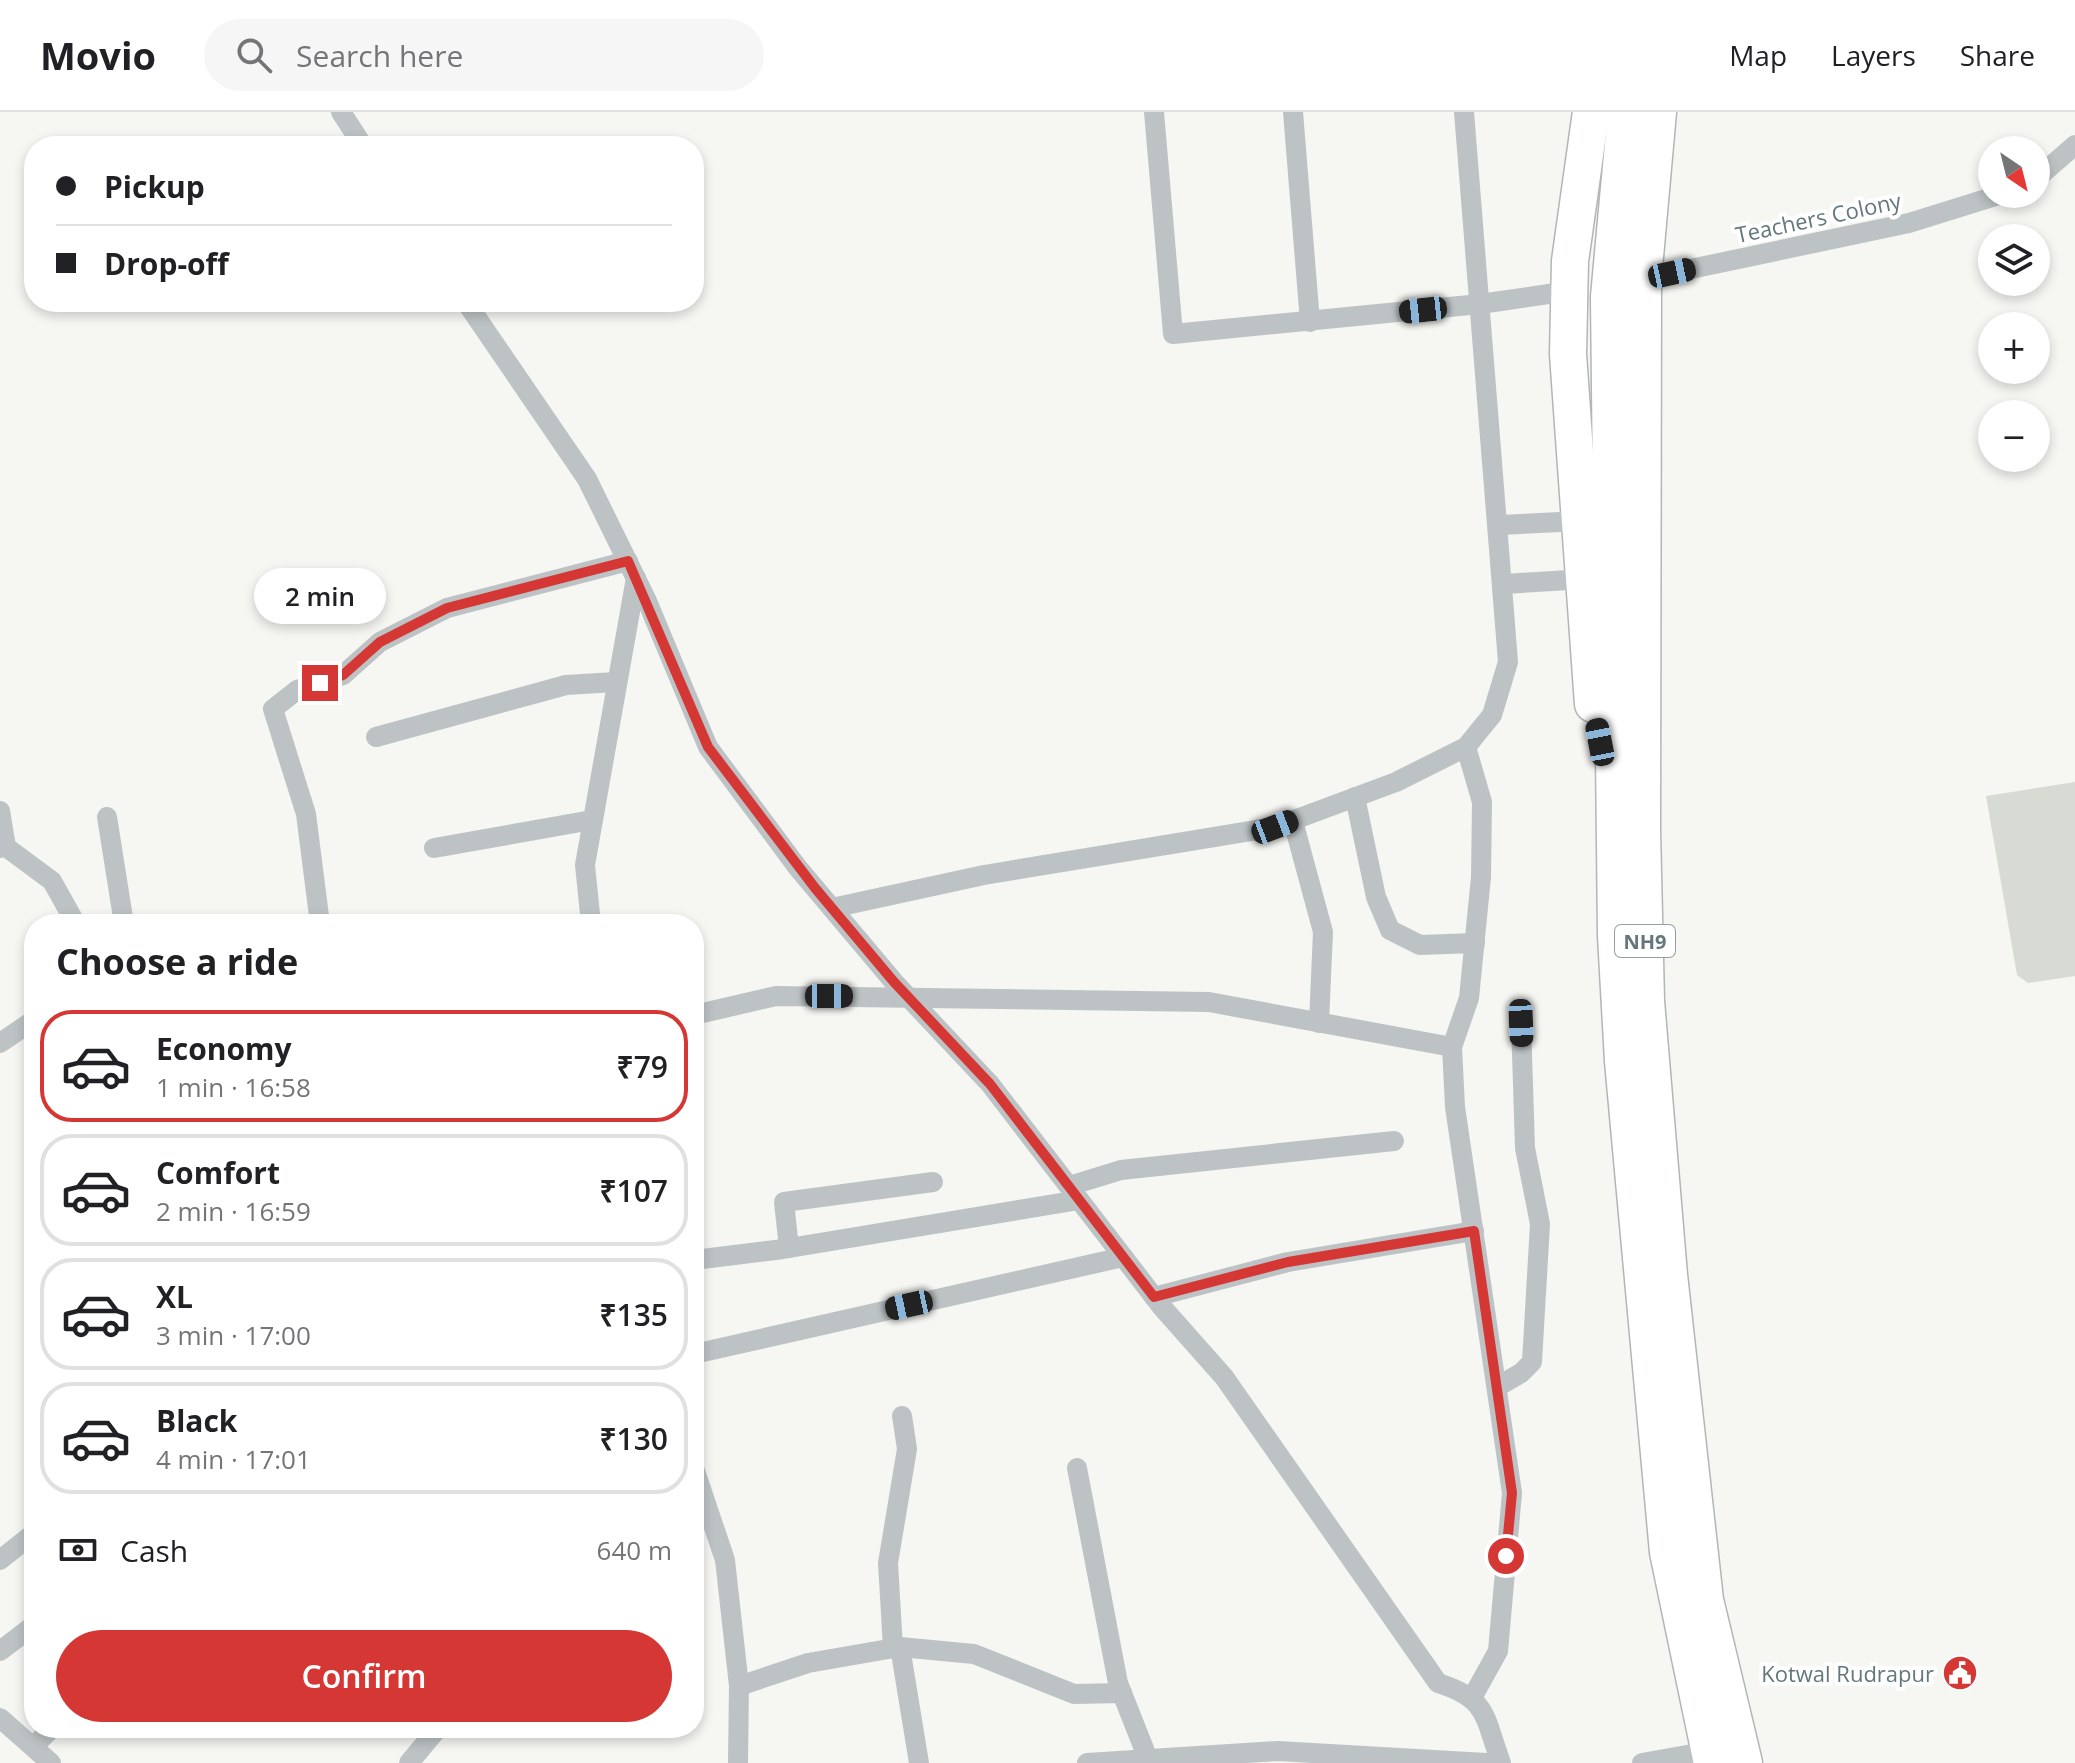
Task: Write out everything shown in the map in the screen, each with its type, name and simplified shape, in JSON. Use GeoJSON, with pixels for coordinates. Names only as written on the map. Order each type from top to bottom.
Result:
{"type":"FeatureCollection","features":[{"type":"Feature","properties":{"kind":"highway"},"geometry":{"type":"LineString","coordinates":[[1591,112],[1577,203],[1569,291],[1568,354],[1594,713],[1629,830]]}},
{"type":"Feature","properties":{"kind":"highway","name":"NH9"},"geometry":{"type":"LineString","coordinates":[[1626,112],[1609,297],[1629,830],[1646,1001],[1655,1277],[1667,1387],[1705,1600],[1726,1755]]}},
{"type":"Feature","properties":{"kind":"highway","name":"NH9"},"geometry":{"type":"LineString","coordinates":[[1629,830],[1643,279],[1658,112]]}},
{"type":"Feature","properties":{"kind":"street"},"geometry":{"type":"LineString","coordinates":[[341,112],[357,136]]}},
{"type":"Feature","properties":{"kind":"street"},"geometry":{"type":"LineString","coordinates":[[1154,112],[1173,334],[1480,304],[1569,291]]}},
{"type":"Feature","properties":{"kind":"street"},"geometry":{"type":"LineString","coordinates":[[1293,112],[1310,322]]}},
{"type":"Feature","properties":{"kind":"street"},"geometry":{"type":"LineString","coordinates":[[832,908],[984,875],[1260,830],[1293,821],[1466,747],[1492,715],[1508,662],[1500,525],[1464,112]]}},
{"type":"Feature","properties":{"kind":"street"},"geometry":{"type":"LineString","coordinates":[[2050,167],[2075,145]]}},
{"type":"Feature","properties":{"kind":"street","name":"Teachers Colony"},"geometry":{"type":"LineString","coordinates":[[1643,279],[1909,223],[1978,201]]}},
{"type":"Feature","properties":{"kind":"street"},"geometry":{"type":"LineString","coordinates":[[473,312],[587,479],[632,570],[708,747],[832,908],[908,997],[990,1084],[1154,1297],[1224,1377],[1438,1683],[1467,1692],[1481,1707],[1501,1763]]}},
{"type":"Feature","properties":{"kind":"street"},"geometry":{"type":"LineString","coordinates":[[1500,525],[1581,521]]}},
{"type":"Feature","properties":{"kind":"street"},"geometry":{"type":"LineString","coordinates":[[590,914],[585,865],[632,570]]}},
{"type":"Feature","properties":{"kind":"street"},"geometry":{"type":"LineString","coordinates":[[319,914],[306,814],[273,709],[297,690],[343,675],[380,642],[447,608],[632,570]]}},
{"type":"Feature","properties":{"kind":"street"},"geometry":{"type":"LineString","coordinates":[[1504,584],[1585,579]]}},
{"type":"Feature","properties":{"kind":"street"},"geometry":{"type":"LineString","coordinates":[[376,737],[566,685],[616,682]]}},
{"type":"Feature","properties":{"kind":"street"},"geometry":{"type":"LineString","coordinates":[[1466,747],[1482,802],[1481,877],[1469,998],[1452,1047],[1455,1107],[1512,1493],[1498,1651],[1472,1698]]}},
{"type":"Feature","properties":{"kind":"street"},"geometry":{"type":"LineString","coordinates":[[1355,797],[1376,897],[1390,930],[1420,945],[1475,943]]}},
{"type":"Feature","properties":{"kind":"street"},"geometry":{"type":"LineString","coordinates":[[0,811],[3,848],[52,881],[70,914]]}},
{"type":"Feature","properties":{"kind":"street"},"geometry":{"type":"LineString","coordinates":[[107,817],[122,914]]}},
{"type":"Feature","properties":{"kind":"street"},"geometry":{"type":"LineString","coordinates":[[434,848],[592,820]]}},
{"type":"Feature","properties":{"kind":"street"},"geometry":{"type":"LineString","coordinates":[[1293,821],[1323,932],[1319,1023]]}},
{"type":"Feature","properties":{"kind":"street"},"geometry":{"type":"LineString","coordinates":[[704,1013],[776,996],[1209,1002],[1452,1047]]}},
{"type":"Feature","properties":{"kind":"street"},"geometry":{"type":"LineString","coordinates":[[1497,1387],[1521,1373],[1532,1362],[1540,1224],[1525,1148],[1521,1023]]}},
{"type":"Feature","properties":{"kind":"street"},"geometry":{"type":"LineString","coordinates":[[0,1043],[24,1027]]}},
{"type":"Feature","properties":{"kind":"street"},"geometry":{"type":"LineString","coordinates":[[704,1259],[789,1248],[1074,1193],[1121,1170],[1394,1141]]}},
{"type":"Feature","properties":{"kind":"street"},"geometry":{"type":"LineString","coordinates":[[789,1248],[784,1202],[933,1182]]}},
{"type":"Feature","properties":{"kind":"street"},"geometry":{"type":"LineString","coordinates":[[1154,1297],[1288,1262],[1474,1231]]}},
{"type":"Feature","properties":{"kind":"street"},"geometry":{"type":"LineString","coordinates":[[704,1352],[1123,1257]]}},
{"type":"Feature","properties":{"kind":"street"},"geometry":{"type":"LineString","coordinates":[[902,1416],[907,1449],[888,1563],[896,1648],[919,1763]]}},
{"type":"Feature","properties":{"kind":"street"},"geometry":{"type":"LineString","coordinates":[[1077,1468],[1093,1562],[1122,1693],[1148,1759]]}},
{"type":"Feature","properties":{"kind":"street"},"geometry":{"type":"LineString","coordinates":[[704,1498],[725,1560],[739,1686],[738,1763]]}},
{"type":"Feature","properties":{"kind":"street"},"geometry":{"type":"LineString","coordinates":[[0,1560],[24,1541]]}},
{"type":"Feature","properties":{"kind":"street"},"geometry":{"type":"LineString","coordinates":[[0,1651],[24,1633]]}},
{"type":"Feature","properties":{"kind":"street"},"geometry":{"type":"LineString","coordinates":[[739,1686],[808,1663],[896,1648],[974,1654],[1074,1694],[1122,1693]]}},
{"type":"Feature","properties":{"kind":"street"},"geometry":{"type":"LineString","coordinates":[[0,1718],[51,1763]]}},
{"type":"Feature","properties":{"kind":"street"},"geometry":{"type":"LineString","coordinates":[[33,1747],[42,1738]]}},
{"type":"Feature","properties":{"kind":"street"},"geometry":{"type":"LineString","coordinates":[[409,1763],[430,1738]]}},
{"type":"Feature","properties":{"kind":"street"},"geometry":{"type":"LineString","coordinates":[[1087,1763],[1278,1751],[1486,1763]]}},
{"type":"Feature","properties":{"kind":"street"},"geometry":{"type":"LineString","coordinates":[[1642,1763],[1726,1755]]}},
{"type":"Feature","properties":{"kind":"shaded area"},"geometry":{"type":"Polygon","coordinates":[[[2075,782],[2075,976],[2028,983],[2017,975],[1986,796],[2075,782]]]}},
{"type":"Feature","properties":{"kind":"place","name":"Kotwal Rudrapur"},"geometry":{"type":"Point","coordinates":[1960,1673]}},
{"type":"Feature","properties":{"kind":"route"},"geometry":{"type":"LineString","coordinates":[[320,683],[343,675],[380,642],[447,608],[628,561],[708,747],[798,868],[894,982],[990,1084],[1154,1297],[1288,1262],[1387,1243],[1474,1231],[1512,1493],[1506,1556]]}}]}
